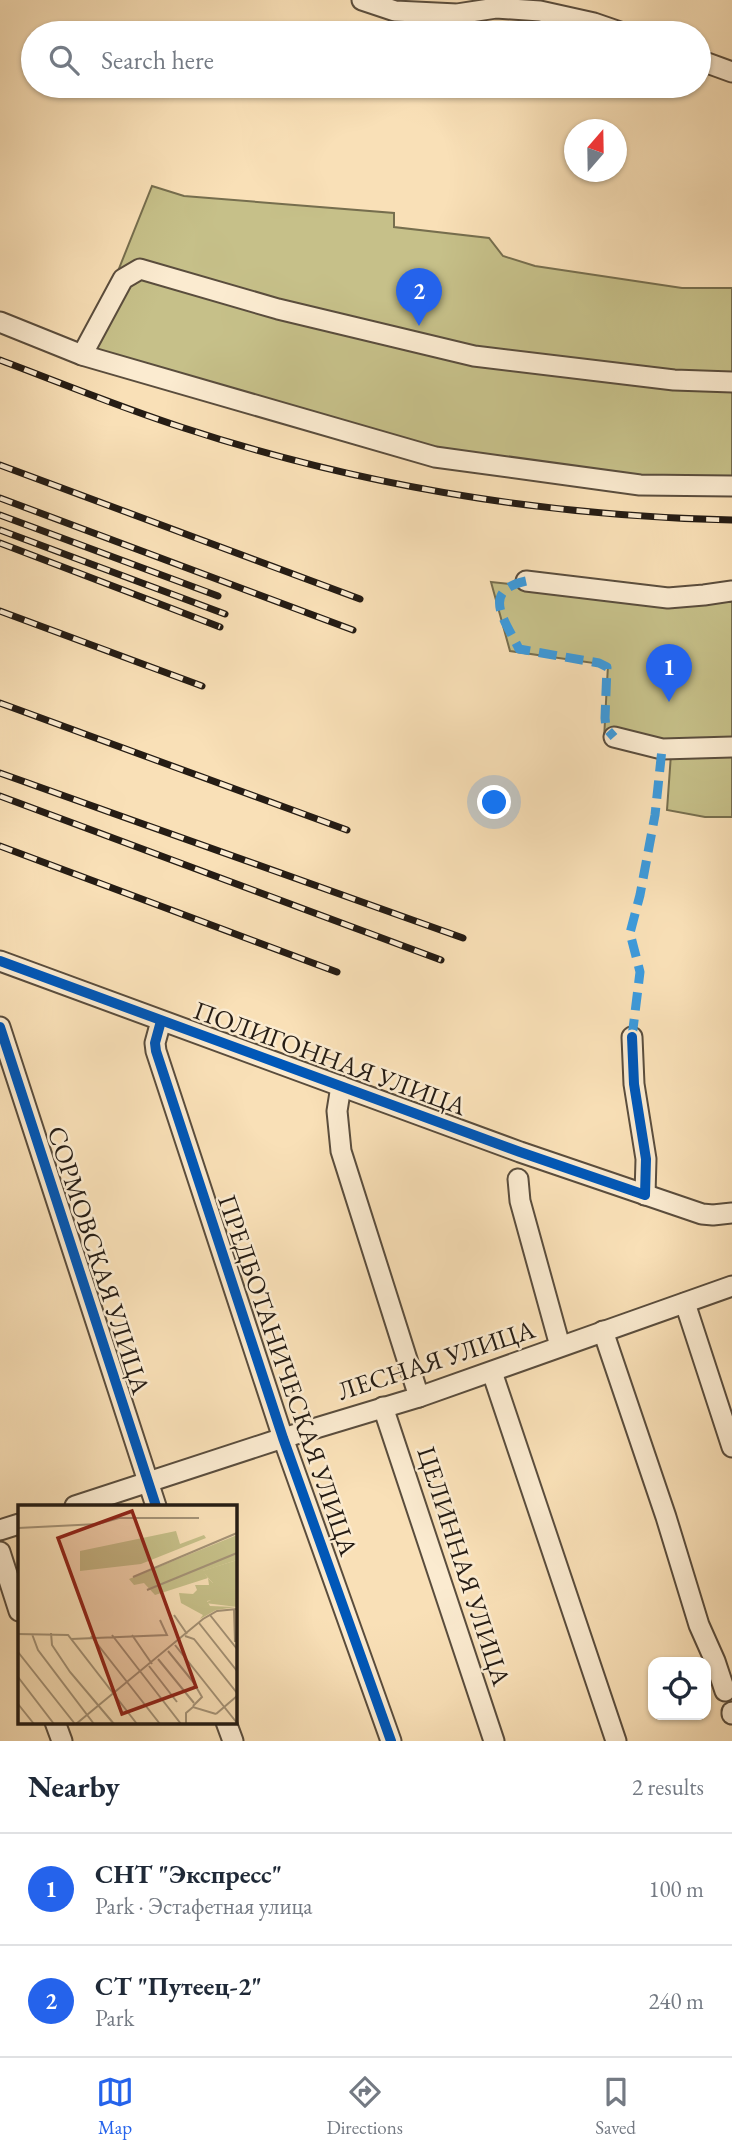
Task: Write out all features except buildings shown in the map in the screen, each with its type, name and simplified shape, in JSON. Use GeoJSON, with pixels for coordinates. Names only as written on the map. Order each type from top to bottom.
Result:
{"type":"FeatureCollection","features":[{"type":"Feature","properties":{"kind":"street"},"geometry":{"type":"LineString","coordinates":[[362,0],[394,12],[457,14],[496,8],[540,11],[585,21]]}},
{"type":"Feature","properties":{"kind":"street"},"geometry":{"type":"LineString","coordinates":[[711,64],[732,72]]}},
{"type":"Feature","properties":{"kind":"street"},"geometry":{"type":"LineString","coordinates":[[82,355],[123,279],[140,269],[278,309],[474,356],[674,380],[732,382]]}},
{"type":"Feature","properties":{"kind":"street"},"geometry":{"type":"LineString","coordinates":[[0,322],[82,355],[435,457],[640,485],[732,486]]}},
{"type":"Feature","properties":{"kind":"street"},"geometry":{"type":"LineString","coordinates":[[526,581],[668,598],[732,591]]}},
{"type":"Feature","properties":{"kind":"street"},"geometry":{"type":"LineString","coordinates":[[614,737],[662,749],[732,747]]}},
{"type":"Feature","properties":{"kind":"street","name":"ПОЛИГОННАЯ УЛИЦА"},"geometry":{"type":"LineString","coordinates":[[0,961],[520,1152],[702,1214],[732,1213]]}},
{"type":"Feature","properties":{"kind":"street","name":"ПРЕДБОТАНИЧЕСКАЯ УЛИЦА"},"geometry":{"type":"LineString","coordinates":[[161,1021],[155,1043],[156,1051],[283,1438],[391,1741]]}},
{"type":"Feature","properties":{"kind":"street","name":"СОРМОВСКАЯ УЛИЦА"},"geometry":{"type":"LineString","coordinates":[[0,1027],[155,1505]]}},
{"type":"Feature","properties":{"kind":"street"},"geometry":{"type":"LineString","coordinates":[[632,1037],[634,1084],[646,1159],[645,1195]]}},
{"type":"Feature","properties":{"kind":"street"},"geometry":{"type":"LineString","coordinates":[[341,1086],[337,1111],[341,1151],[419,1397]]}},
{"type":"Feature","properties":{"kind":"street"},"geometry":{"type":"LineString","coordinates":[[518,1179],[520,1201],[560,1346]]}},
{"type":"Feature","properties":{"kind":"street","name":"ЛЕСНАЯ УЛИЦА"},"geometry":{"type":"LineString","coordinates":[[81,1505],[492,1373],[560,1346],[732,1286]]}},
{"type":"Feature","properties":{"kind":"street"},"geometry":{"type":"LineString","coordinates":[[685,1303],[732,1447]]}},
{"type":"Feature","properties":{"kind":"street"},"geometry":{"type":"LineString","coordinates":[[603,1331],[666,1517],[699,1625],[725,1691]]}},
{"type":"Feature","properties":{"kind":"street"},"geometry":{"type":"LineString","coordinates":[[492,1373],[616,1741]]}},
{"type":"Feature","properties":{"kind":"street","name":"ЦЕЛИННАЯ УЛИЦА"},"geometry":{"type":"LineString","coordinates":[[383,1407],[494,1741]]}},
{"type":"Feature","properties":{"kind":"street"},"geometry":{"type":"LineString","coordinates":[[0,1530],[18,1524]]}},
{"type":"Feature","properties":{"kind":"street"},"geometry":{"type":"LineString","coordinates":[[0,1552],[18,1608]]}},
{"type":"Feature","properties":{"kind":"street"},"geometry":{"type":"LineString","coordinates":[[56,1724],[62,1741]]}},
{"type":"Feature","properties":{"kind":"street"},"geometry":{"type":"LineString","coordinates":[[227,1724],[233,1741]]}},
{"type":"Feature","properties":{"kind":"shaded area"},"geometry":{"type":"Polygon","coordinates":[[[152,186],[184,196],[394,213],[394,227],[489,238],[503,256],[535,266],[682,288],[732,288],[732,493],[641,494],[432,466],[88,363],[116,276],[152,186]]]}},
{"type":"Feature","properties":{"kind":"shaded area"},"geometry":{"type":"Polygon","coordinates":[[[491,582],[684,602],[732,602],[732,817],[705,817],[667,810],[671,754],[604,739],[608,665],[510,651],[491,582]]]}},
{"type":"Feature","properties":{"kind":"railway"},"geometry":{"type":"LineString","coordinates":[[0,360],[184,428],[318,466],[386,482],[593,512],[732,520]]}},
{"type":"Feature","properties":{"kind":"railway"},"geometry":{"type":"LineString","coordinates":[[0,465],[360,599]]}},
{"type":"Feature","properties":{"kind":"railway"},"geometry":{"type":"LineString","coordinates":[[0,498],[353,630]]}},
{"type":"Feature","properties":{"kind":"railway"},"geometry":{"type":"LineString","coordinates":[[0,515],[218,596]]}},
{"type":"Feature","properties":{"kind":"railway"},"geometry":{"type":"LineString","coordinates":[[0,530],[225,614]]}},
{"type":"Feature","properties":{"kind":"railway"},"geometry":{"type":"LineString","coordinates":[[0,543],[220,627]]}},
{"type":"Feature","properties":{"kind":"railway"},"geometry":{"type":"LineString","coordinates":[[0,611],[202,686]]}},
{"type":"Feature","properties":{"kind":"railway"},"geometry":{"type":"LineString","coordinates":[[0,703],[347,830]]}},
{"type":"Feature","properties":{"kind":"railway"},"geometry":{"type":"LineString","coordinates":[[0,773],[463,938]]}},
{"type":"Feature","properties":{"kind":"railway"},"geometry":{"type":"LineString","coordinates":[[0,796],[441,960]]}},
{"type":"Feature","properties":{"kind":"railway"},"geometry":{"type":"LineString","coordinates":[[0,846],[337,972]]}},
{"type":"Feature","properties":{"kind":"marked path"},"geometry":{"type":"LineString","coordinates":[[526,581],[512,586],[500,599],[503,617],[519,649],[599,663],[607,667],[605,718],[606,728],[614,737]]}},
{"type":"Feature","properties":{"kind":"marked path"},"geometry":{"type":"LineString","coordinates":[[632,1037],[640,972],[630,933],[655,815],[662,749]]}},
{"type":"Feature","properties":{"kind":"cycle path"},"geometry":{"type":"LineString","coordinates":[[0,961],[520,1152],[645,1195],[646,1159],[634,1084],[632,1037]]}},
{"type":"Feature","properties":{"kind":"cycle path"},"geometry":{"type":"LineString","coordinates":[[161,1021],[155,1043],[156,1051],[283,1438],[391,1741]]}},
{"type":"Feature","properties":{"kind":"cycle path"},"geometry":{"type":"LineString","coordinates":[[0,1027],[156,1505]]}},
{"type":"Feature","properties":{"kind":"place","name":"СТ \"Путеец-2\""},"geometry":{"type":"Point","coordinates":[419,326]}},
{"type":"Feature","properties":{"kind":"place","name":"СНТ \"Экспресс\""},"geometry":{"type":"Point","coordinates":[669,702]}}]}
